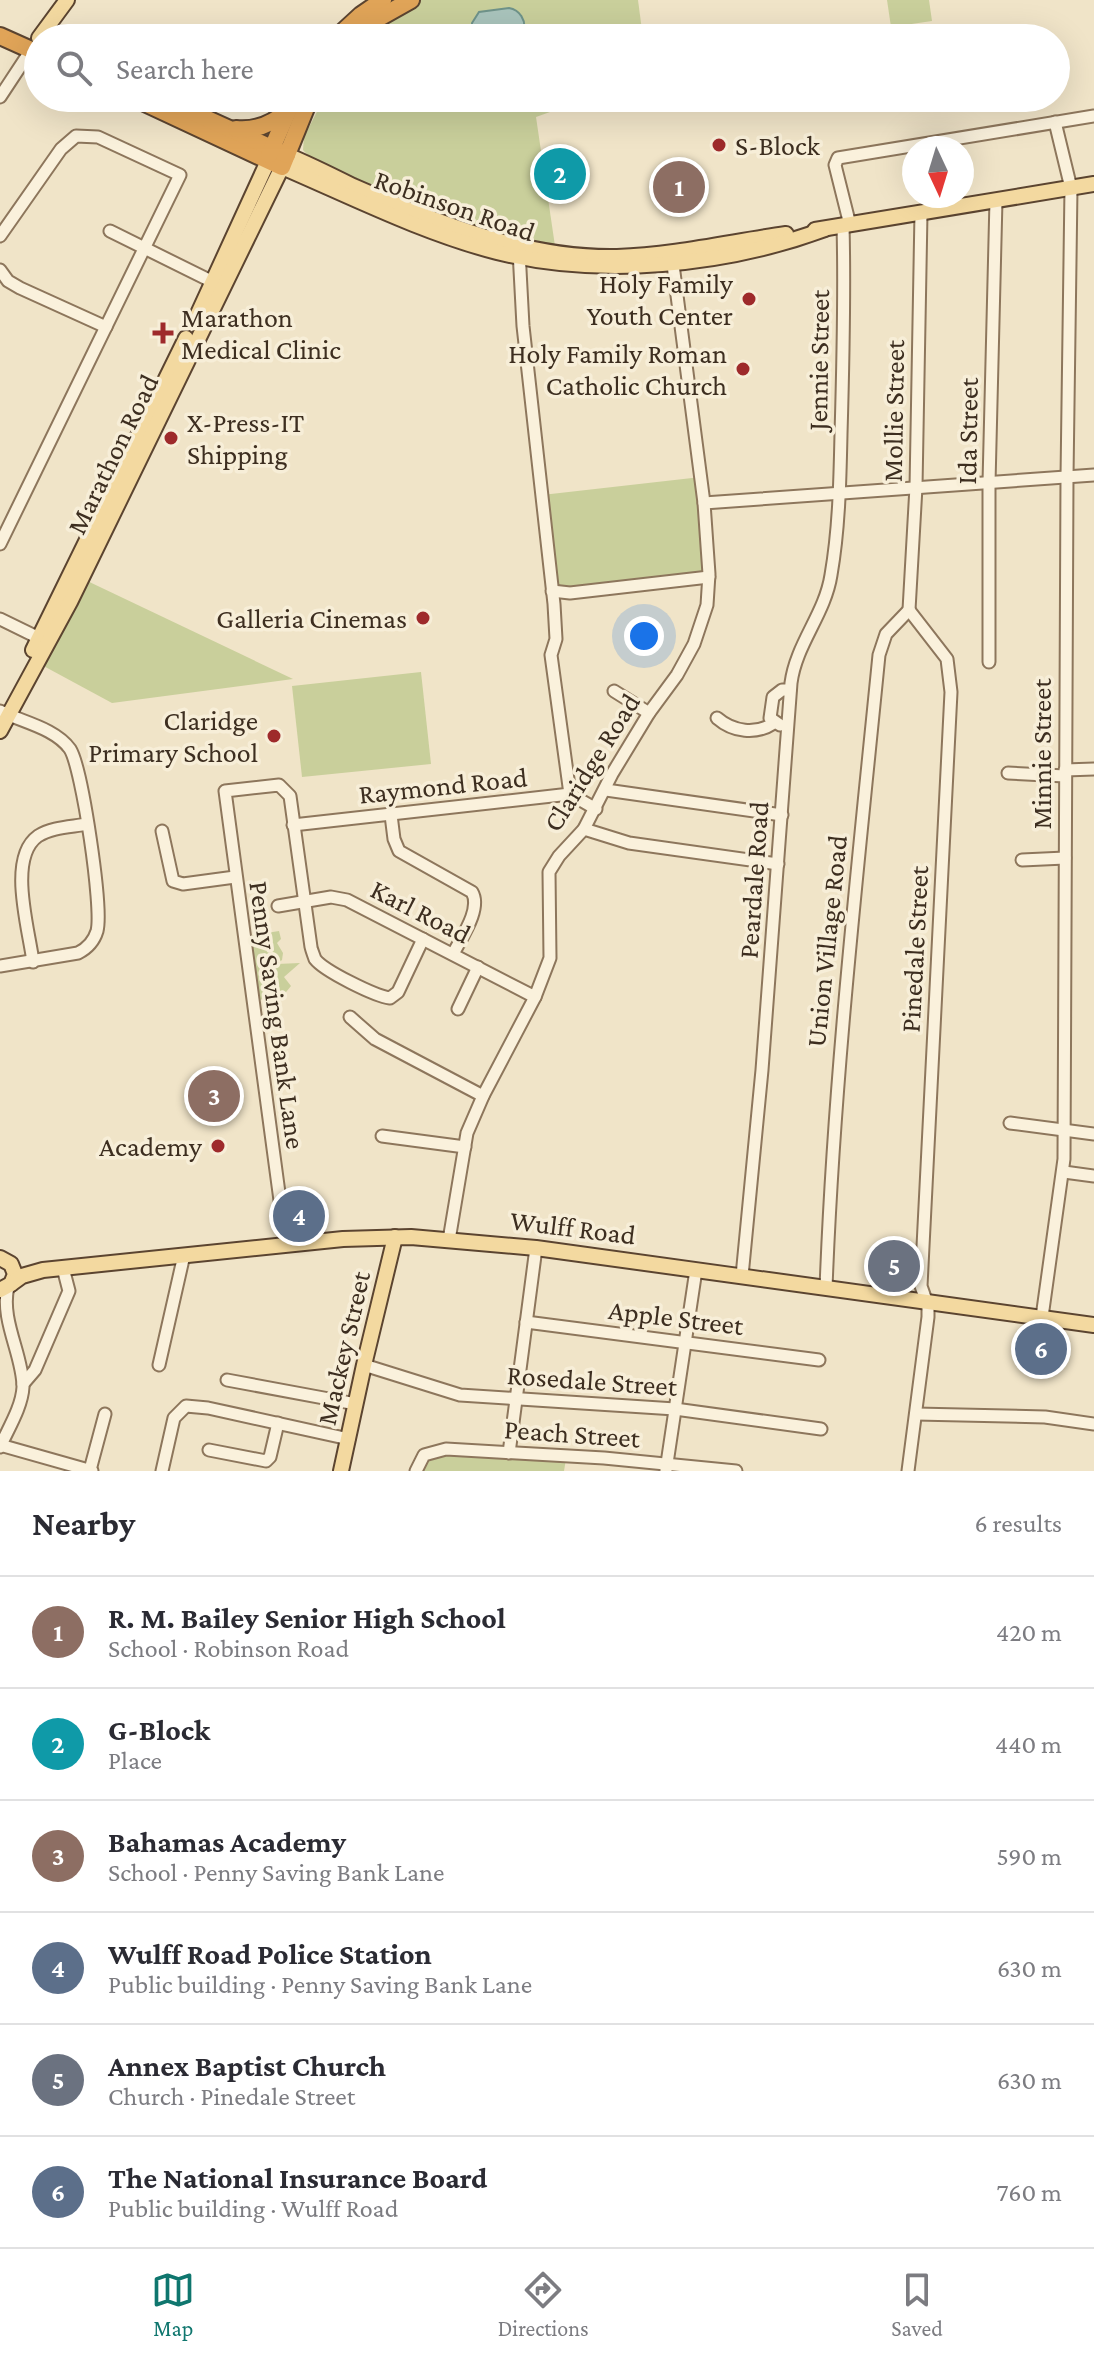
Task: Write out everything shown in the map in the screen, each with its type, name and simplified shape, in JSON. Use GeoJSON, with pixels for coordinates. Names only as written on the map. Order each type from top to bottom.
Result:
{"type":"FeatureCollection","features":[{"type":"Feature","properties":{"kind":"highway"},"geometry":{"type":"LineString","coordinates":[[351,24],[383,0]]}},
{"type":"Feature","properties":{"kind":"highway"},"geometry":{"type":"LineString","coordinates":[[372,24],[411,0]]}},
{"type":"Feature","properties":{"kind":"highway"},"geometry":{"type":"LineString","coordinates":[[0,25],[24,37]]}},
{"type":"Feature","properties":{"kind":"highway"},"geometry":{"type":"LineString","coordinates":[[0,36],[24,41]]}},
{"type":"Feature","properties":{"kind":"highway","name":"Robinson Road"},"geometry":{"type":"LineString","coordinates":[[167,112],[277,158]]}},
{"type":"Feature","properties":{"kind":"highway","name":"Robinson Road"},"geometry":{"type":"LineString","coordinates":[[192,112],[277,158]]}},
{"type":"Feature","properties":{"kind":"highway"},"geometry":{"type":"LineString","coordinates":[[219,124],[250,130],[271,123],[283,112]]}},
{"type":"Feature","properties":{"kind":"highway"},"geometry":{"type":"LineString","coordinates":[[277,158],[289,112]]}},
{"type":"Feature","properties":{"kind":"highway"},"geometry":{"type":"LineString","coordinates":[[277,158],[302,112]]}},
{"type":"Feature","properties":{"kind":"main road"},"geometry":{"type":"LineString","coordinates":[[51,24],[67,0]]}},
{"type":"Feature","properties":{"kind":"main road","name":"Robinson Road"},"geometry":{"type":"LineString","coordinates":[[277,158],[519,251],[595,256],[672,257],[773,246],[825,229],[1094,184]]}},
{"type":"Feature","properties":{"kind":"main road","name":"Marathon Road"},"geometry":{"type":"LineString","coordinates":[[0,731],[3,712],[277,158]]}},
{"type":"Feature","properties":{"kind":"main road","name":"Marathon Road"},"geometry":{"type":"LineString","coordinates":[[3,712],[70,602],[277,158]]}},
{"type":"Feature","properties":{"kind":"main road","name":"Wulff Road"},"geometry":{"type":"LineString","coordinates":[[5,1289],[22,1276],[43,1270],[395,1237],[536,1248],[1094,1325]]}},
{"type":"Feature","properties":{"kind":"main road","name":"Mackey Street"},"geometry":{"type":"LineString","coordinates":[[341,1471],[395,1237]]}},
{"type":"Feature","properties":{"kind":"main road"},"geometry":{"type":"LineString","coordinates":[[3,1258],[15,1274],[5,1289]]}},
{"type":"Feature","properties":{"kind":"main road","name":"Wulff Road"},"geometry":{"type":"LineString","coordinates":[[3,1258],[24,1268],[43,1270]]}},
{"type":"Feature","properties":{"kind":"street"},"geometry":{"type":"LineString","coordinates":[[0,97],[24,63]]}},
{"type":"Feature","properties":{"kind":"street"},"geometry":{"type":"LineString","coordinates":[[1055,122],[1094,116]]}},
{"type":"Feature","properties":{"kind":"street","name":"Minnie Street"},"geometry":{"type":"LineString","coordinates":[[1042,1317],[1064,1172],[1071,188],[1055,122]]}},
{"type":"Feature","properties":{"kind":"street","name":"Jennie Street"},"geometry":{"type":"LineString","coordinates":[[839,495],[846,226],[835,165],[838,158],[1055,122]]}},
{"type":"Feature","properties":{"kind":"street"},"geometry":{"type":"LineString","coordinates":[[0,236],[72,137],[85,134],[108,141],[180,175],[0,544]]}},
{"type":"Feature","properties":{"kind":"street","name":"Ida Street"},"geometry":{"type":"LineString","coordinates":[[989,662],[989,483],[996,200]]}},
{"type":"Feature","properties":{"kind":"street","name":"Mollie Street"},"geometry":{"type":"LineString","coordinates":[[909,610],[916,487],[921,213]]}},
{"type":"Feature","properties":{"kind":"street"},"geometry":{"type":"LineString","coordinates":[[110,231],[213,282]]}},
{"type":"Feature","properties":{"kind":"street"},"geometry":{"type":"LineString","coordinates":[[519,251],[523,326],[553,598],[556,639],[551,648],[570,794]]}},
{"type":"Feature","properties":{"kind":"street","name":"Claridge Road"},"geometry":{"type":"LineString","coordinates":[[449,1240],[467,1133],[535,997],[550,958],[549,872],[584,829],[649,713],[677,675],[694,644],[707,605],[709,577],[704,503],[672,257]]}},
{"type":"Feature","properties":{"kind":"street"},"geometry":{"type":"LineString","coordinates":[[0,270],[8,281],[20,288],[106,327]]}},
{"type":"Feature","properties":{"kind":"street"},"geometry":{"type":"LineString","coordinates":[[704,503],[1094,475]]}},
{"type":"Feature","properties":{"kind":"street","name":"Peardale Road"},"geometry":{"type":"LineString","coordinates":[[742,1276],[790,690],[794,663],[828,591],[839,495]]}},
{"type":"Feature","properties":{"kind":"street"},"geometry":{"type":"LineString","coordinates":[[553,598],[570,593],[709,577]]}},
{"type":"Feature","properties":{"kind":"street","name":"Union Village Road"},"geometry":{"type":"LineString","coordinates":[[826,1288],[831,1156],[842,1023],[879,655],[886,634],[909,610]]}},
{"type":"Feature","properties":{"kind":"street","name":"Pinedale Street"},"geometry":{"type":"LineString","coordinates":[[908,1471],[928,1317],[921,1286],[951,692],[947,659],[909,610]]}},
{"type":"Feature","properties":{"kind":"street"},"geometry":{"type":"LineString","coordinates":[[0,619],[39,638]]}},
{"type":"Feature","properties":{"kind":"street"},"geometry":{"type":"LineString","coordinates":[[787,729],[770,718],[773,697],[782,690],[790,690]]}},
{"type":"Feature","properties":{"kind":"street"},"geometry":{"type":"LineString","coordinates":[[614,691],[649,713]]}},
{"type":"Feature","properties":{"kind":"street"},"geometry":{"type":"LineString","coordinates":[[0,966],[78,953],[91,943],[97,931],[98,903],[87,824],[71,751],[55,736],[3,712]]}},
{"type":"Feature","properties":{"kind":"street"},"geometry":{"type":"LineString","coordinates":[[717,718],[744,731],[761,730],[774,723]]}},
{"type":"Feature","properties":{"kind":"street"},"geometry":{"type":"LineString","coordinates":[[1008,773],[1065,773],[1094,769]]}},
{"type":"Feature","properties":{"kind":"street","name":"Penny Saving Bank Lane"},"geometry":{"type":"LineString","coordinates":[[286,1245],[225,791],[279,785],[290,796],[293,825]]}},
{"type":"Feature","properties":{"kind":"street"},"geometry":{"type":"LineString","coordinates":[[606,790],[782,815]]}},
{"type":"Feature","properties":{"kind":"street","name":"Raymond Road"},"geometry":{"type":"LineString","coordinates":[[293,825],[570,794],[596,809]]}},
{"type":"Feature","properties":{"kind":"street"},"geometry":{"type":"LineString","coordinates":[[391,815],[396,846],[403,855],[472,892],[475,897],[474,908],[453,954]]}},
{"type":"Feature","properties":{"kind":"street"},"geometry":{"type":"LineString","coordinates":[[33,962],[22,885],[22,859],[29,844],[43,834],[87,824]]}},
{"type":"Feature","properties":{"kind":"street"},"geometry":{"type":"LineString","coordinates":[[293,825],[303,902],[315,959],[330,971],[385,998],[398,992],[423,939]]}},
{"type":"Feature","properties":{"kind":"street"},"geometry":{"type":"LineString","coordinates":[[584,829],[629,843],[778,864]]}},
{"type":"Feature","properties":{"kind":"street"},"geometry":{"type":"LineString","coordinates":[[162,831],[173,881],[183,884],[235,877]]}},
{"type":"Feature","properties":{"kind":"street"},"geometry":{"type":"LineString","coordinates":[[1022,860],[1065,858]]}},
{"type":"Feature","properties":{"kind":"street","name":"Karl Road"},"geometry":{"type":"LineString","coordinates":[[278,906],[331,897],[347,900],[535,997]]}},
{"type":"Feature","properties":{"kind":"street"},"geometry":{"type":"LineString","coordinates":[[458,1009],[478,967]]}},
{"type":"Feature","properties":{"kind":"street"},"geometry":{"type":"LineString","coordinates":[[350,1017],[375,1039],[483,1096]]}},
{"type":"Feature","properties":{"kind":"street"},"geometry":{"type":"LineString","coordinates":[[1010,1123],[1094,1134]]}},
{"type":"Feature","properties":{"kind":"street"},"geometry":{"type":"LineString","coordinates":[[382,1136],[465,1147]]}},
{"type":"Feature","properties":{"kind":"street"},"geometry":{"type":"LineString","coordinates":[[1064,1172],[1094,1176]]}},
{"type":"Feature","properties":{"kind":"street"},"geometry":{"type":"LineString","coordinates":[[509,1453],[536,1248]]}},
{"type":"Feature","properties":{"kind":"street"},"geometry":{"type":"LineString","coordinates":[[159,1365],[184,1255]]}},
{"type":"Feature","properties":{"kind":"street"},"geometry":{"type":"LineString","coordinates":[[23,1384],[35,1370],[69,1291],[63,1268]]}},
{"type":"Feature","properties":{"kind":"street"},"geometry":{"type":"LineString","coordinates":[[666,1467],[696,1270]]}},
{"type":"Feature","properties":{"kind":"street"},"geometry":{"type":"LineString","coordinates":[[5,1289],[7,1314],[23,1384],[22,1397],[0,1446],[91,1471],[105,1414]]}},
{"type":"Feature","properties":{"kind":"street","name":"Apple Street"},"geometry":{"type":"LineString","coordinates":[[526,1322],[819,1360]]}},
{"type":"Feature","properties":{"kind":"street","name":"Rosedale Street"},"geometry":{"type":"LineString","coordinates":[[364,1365],[460,1395],[675,1409],[821,1429]]}},
{"type":"Feature","properties":{"kind":"street"},"geometry":{"type":"LineString","coordinates":[[227,1380],[356,1404]]}},
{"type":"Feature","properties":{"kind":"street"},"geometry":{"type":"LineString","coordinates":[[162,1471],[174,1418],[186,1406],[208,1408],[349,1439]]}},
{"type":"Feature","properties":{"kind":"street"},"geometry":{"type":"LineString","coordinates":[[916,1414],[1045,1417],[1094,1424]]}},
{"type":"Feature","properties":{"kind":"street"},"geometry":{"type":"LineString","coordinates":[[209,1450],[266,1461],[270,1457],[278,1423]]}},
{"type":"Feature","properties":{"kind":"street","name":"Peach Street"},"geometry":{"type":"LineString","coordinates":[[416,1471],[424,1455],[439,1449],[736,1471]]}},
{"type":"Feature","properties":{"kind":"green space"},"geometry":{"type":"Polygon","coordinates":[[[638,0],[641,24],[382,24],[414,2],[638,0]]]}},
{"type":"Feature","properties":{"kind":"green space"},"geometry":{"type":"Polygon","coordinates":[[[887,0],[929,0],[932,21],[891,24],[887,0]]]}},
{"type":"Feature","properties":{"kind":"green space"},"geometry":{"type":"Polygon","coordinates":[[[317,112],[550,112],[536,117],[555,246],[506,239],[398,200],[315,160],[303,150],[304,137],[317,112]]]}},
{"type":"Feature","properties":{"kind":"green space"},"geometry":{"type":"Polygon","coordinates":[[[701,477],[706,574],[557,590],[542,495],[701,477]]]}},
{"type":"Feature","properties":{"kind":"green space"},"geometry":{"type":"Polygon","coordinates":[[[81,578],[293,679],[112,703],[38,663],[81,578]]]}},
{"type":"Feature","properties":{"kind":"green space"},"geometry":{"type":"Polygon","coordinates":[[[421,672],[431,764],[302,777],[292,686],[421,672]]]}},
{"type":"Feature","properties":{"kind":"green space"},"geometry":{"type":"Polygon","coordinates":[[[279,931],[281,939],[277,943],[283,953],[282,960],[277,964],[300,963],[284,977],[291,986],[282,997],[257,1000],[247,936],[279,931]]]}},
{"type":"Feature","properties":{"kind":"green space"},"geometry":{"type":"Polygon","coordinates":[[[432,1454],[566,1459],[564,1471],[420,1471],[432,1454]]]}},
{"type":"Feature","properties":{"kind":"water"},"geometry":{"type":"Polygon","coordinates":[[[509,8],[521,16],[524,24],[472,24],[479,12],[509,8]]]}},
{"type":"Feature","properties":{"kind":"place","name":"S-Block"},"geometry":{"type":"Point","coordinates":[719,145]}},
{"type":"Feature","properties":{"kind":"place","name":"G-Block"},"geometry":{"type":"Point","coordinates":[560,174]}},
{"type":"Feature","properties":{"kind":"place","name":"R. M. Bailey Senior High School"},"geometry":{"type":"Point","coordinates":[679,187]}},
{"type":"Feature","properties":{"kind":"place","name":"Holy Family Youth Center"},"geometry":{"type":"Point","coordinates":[749,299]}},
{"type":"Feature","properties":{"kind":"place","name":"Marathon Medical Clinic"},"geometry":{"type":"Point","coordinates":[163,333]}},
{"type":"Feature","properties":{"kind":"place","name":"Holy Family Roman Catholic Church"},"geometry":{"type":"Point","coordinates":[743,369]}},
{"type":"Feature","properties":{"kind":"place","name":"X-Press-IT Shipping"},"geometry":{"type":"Point","coordinates":[171,438]}},
{"type":"Feature","properties":{"kind":"place","name":"Galleria Cinemas"},"geometry":{"type":"Point","coordinates":[423,618]}},
{"type":"Feature","properties":{"kind":"place","name":"Claridge Primary School"},"geometry":{"type":"Point","coordinates":[274,736]}},
{"type":"Feature","properties":{"kind":"place","name":"Bahamas Academy"},"geometry":{"type":"Point","coordinates":[214,1096]}},
{"type":"Feature","properties":{"kind":"place","name":"Academy"},"geometry":{"type":"Point","coordinates":[218,1146]}},
{"type":"Feature","properties":{"kind":"place","name":"Wulff Road Police Station"},"geometry":{"type":"Point","coordinates":[299,1216]}},
{"type":"Feature","properties":{"kind":"place","name":"Annex Baptist Church"},"geometry":{"type":"Point","coordinates":[894,1266]}},
{"type":"Feature","properties":{"kind":"place","name":"The National Insurance Board"},"geometry":{"type":"Point","coordinates":[1041,1349]}}]}
